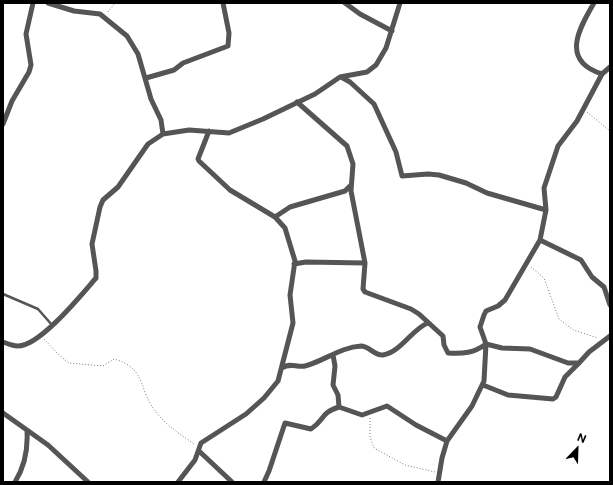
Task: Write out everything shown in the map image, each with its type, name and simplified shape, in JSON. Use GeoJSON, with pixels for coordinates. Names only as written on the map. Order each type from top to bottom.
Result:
{"type":"FeatureCollection","features":[{"type":"Feature","properties":{"kind":"street"},"geometry":{"type":"LineString","coordinates":[[3,124],[12,101],[31,65],[26,34],[33,3]]}},
{"type":"Feature","properties":{"kind":"street"},"geometry":{"type":"LineString","coordinates":[[48,3],[74,12],[94,13],[104,16],[119,28],[132,42],[146,78],[151,99],[161,120],[163,134]]}},
{"type":"Feature","properties":{"kind":"street"},"geometry":{"type":"LineString","coordinates":[[146,78],[174,70],[183,63],[228,46],[229,33],[223,3]]}},
{"type":"Feature","properties":{"kind":"street"},"geometry":{"type":"LineString","coordinates":[[345,3],[360,14],[392,31]]}},
{"type":"Feature","properties":{"kind":"street"},"geometry":{"type":"LineString","coordinates":[[3,342],[20,346],[41,335],[66,312],[96,278],[92,244],[100,207],[103,200],[118,187],[148,144],[163,134],[189,130],[229,133],[263,119],[315,94],[340,77],[368,72],[376,65],[386,48],[400,3]]}},
{"type":"Feature","properties":{"kind":"street"},"geometry":{"type":"LineString","coordinates":[[594,3],[583,24],[577,43],[576,53],[588,70],[602,74]]}},
{"type":"Feature","properties":{"kind":"street"},"geometry":{"type":"LineString","coordinates":[[438,482],[447,441],[472,406],[485,377],[486,344],[480,327],[484,313],[504,301],[540,240],[546,210],[544,188],[558,146],[583,110],[602,74],[610,67]]}},
{"type":"Feature","properties":{"kind":"street"},"geometry":{"type":"LineString","coordinates":[[340,77],[350,82],[374,104],[396,152],[402,176],[428,174],[439,175],[466,183],[487,193],[546,210]]}},
{"type":"Feature","properties":{"kind":"street"},"geometry":{"type":"LineString","coordinates":[[297,102],[348,146],[352,164],[351,185],[365,263],[364,291],[411,309],[443,336],[444,345],[448,353],[476,351],[486,344],[502,348],[530,349],[568,363],[579,363]]}},
{"type":"Feature","properties":{"kind":"street"},"geometry":{"type":"LineString","coordinates":[[178,482],[195,460],[203,440],[254,408],[278,381],[292,329],[293,317],[290,299],[295,261],[285,228],[275,217],[230,190],[198,159],[209,131]]}},
{"type":"Feature","properties":{"kind":"street"},"geometry":{"type":"LineString","coordinates":[[275,217],[290,207],[345,191],[351,185]]}},
{"type":"Feature","properties":{"kind":"street"},"geometry":{"type":"LineString","coordinates":[[540,240],[581,260],[592,277],[604,287],[610,305]]}},
{"type":"Feature","properties":{"kind":"street"},"geometry":{"type":"LineString","coordinates":[[294,264],[306,262],[365,263]]}},
{"type":"Feature","properties":{"kind":"street"},"geometry":{"type":"LineString","coordinates":[[282,368],[288,365],[306,366],[360,346],[384,355],[396,348],[423,325],[428,323]]}},
{"type":"Feature","properties":{"kind":"street"},"geometry":{"type":"LineString","coordinates":[[483,384],[508,395],[553,399],[556,397],[565,377],[579,363],[608,339]]}},
{"type":"Feature","properties":{"kind":"street"},"geometry":{"type":"LineString","coordinates":[[333,355],[335,366],[333,385],[338,395],[339,407]]}},
{"type":"Feature","properties":{"kind":"street"},"geometry":{"type":"LineString","coordinates":[[264,482],[285,422],[311,429],[319,422],[326,412],[339,407],[362,415],[384,406],[392,408],[416,425],[447,441]]}},
{"type":"Feature","properties":{"kind":"street"},"geometry":{"type":"LineString","coordinates":[[3,413],[48,445],[88,482]]}},
{"type":"Feature","properties":{"kind":"street"},"geometry":{"type":"LineString","coordinates":[[15,482],[20,474],[28,444],[27,431]]}},
{"type":"Feature","properties":{"kind":"street"},"geometry":{"type":"LineString","coordinates":[[199,449],[232,482]]}},
{"type":"Feature","properties":{"kind":"lane"},"geometry":{"type":"LineString","coordinates":[[3,294],[38,309],[52,325]]}},
{"type":"Feature","properties":{"kind":"path"},"geometry":{"type":"LineString","coordinates":[[104,16],[115,3]]}},
{"type":"Feature","properties":{"kind":"path"},"geometry":{"type":"LineString","coordinates":[[583,110],[610,131]]}},
{"type":"Feature","properties":{"kind":"path"},"geometry":{"type":"LineString","coordinates":[[526,263],[544,278],[559,320],[573,330],[608,339]]}},
{"type":"Feature","properties":{"kind":"path"},"geometry":{"type":"LineString","coordinates":[[41,335],[58,355],[69,362],[103,366],[114,359],[131,366],[137,373],[147,399],[156,412],[170,427],[199,449]]}},
{"type":"Feature","properties":{"kind":"path"},"geometry":{"type":"LineString","coordinates":[[371,412],[369,425],[370,437],[374,448],[405,465],[439,473]]}}]}
